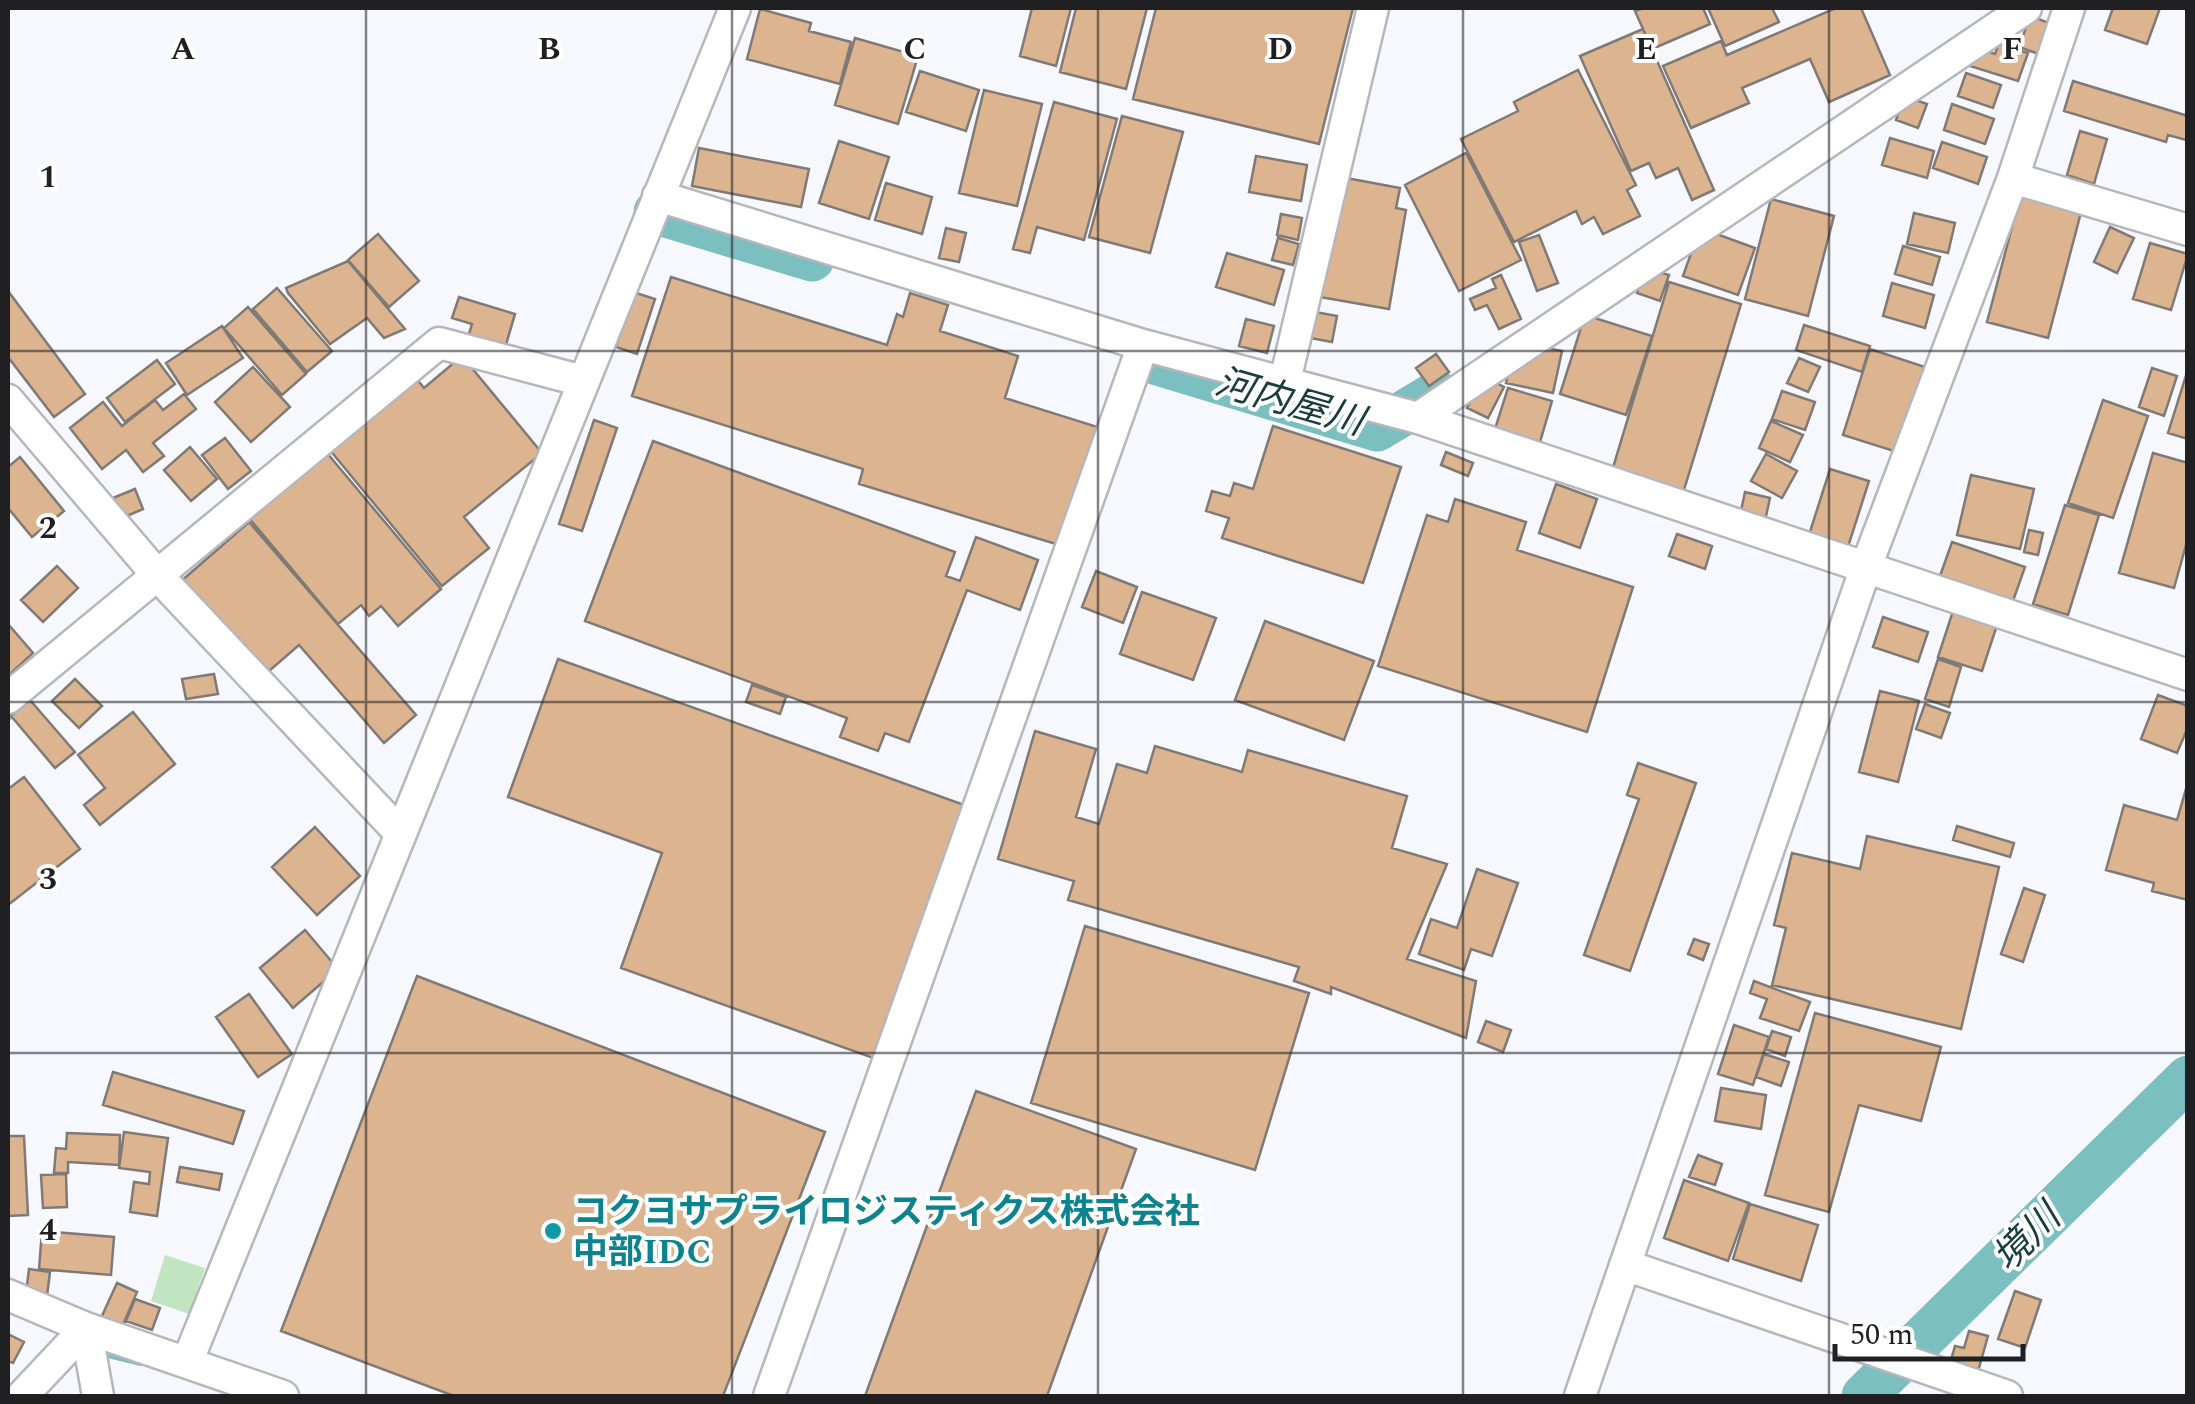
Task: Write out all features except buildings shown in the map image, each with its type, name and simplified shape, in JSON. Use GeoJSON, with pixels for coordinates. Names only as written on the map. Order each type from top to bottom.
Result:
{"type":"FeatureCollection","features":[{"type":"Feature","properties":{"kind":"street"},"geometry":{"type":"LineString","coordinates":[[188,1360],[735,8]]}},
{"type":"Feature","properties":{"kind":"street"},"geometry":{"type":"LineString","coordinates":[[1284,381],[1373,8]]}},
{"type":"Feature","properties":{"kind":"street"},"geometry":{"type":"LineString","coordinates":[[1418,418],[2026,8]]}},
{"type":"Feature","properties":{"kind":"street"},"geometry":{"type":"LineString","coordinates":[[1580,1396],[1866,567],[2013,178],[2069,8]]}},
{"type":"Feature","properties":{"kind":"street"},"geometry":{"type":"LineString","coordinates":[[2013,178],[2188,230]]}},
{"type":"Feature","properties":{"kind":"street"},"geometry":{"type":"LineString","coordinates":[[658,196],[1143,345],[1418,418],[2188,675]]}},
{"type":"Feature","properties":{"kind":"street"},"geometry":{"type":"LineString","coordinates":[[8,698],[439,343],[582,381]]}},
{"type":"Feature","properties":{"kind":"street"},"geometry":{"type":"LineString","coordinates":[[769,1396],[1143,345]]}},
{"type":"Feature","properties":{"kind":"street"},"geometry":{"type":"LineString","coordinates":[[8,400],[158,576],[400,833]]}},
{"type":"Feature","properties":{"kind":"street"},"geometry":{"type":"LineString","coordinates":[[1626,1266],[2007,1396]]}},
{"type":"Feature","properties":{"kind":"street"},"geometry":{"type":"LineString","coordinates":[[8,1295],[86,1328],[188,1360],[282,1396]]}},
{"type":"Feature","properties":{"kind":"street"},"geometry":{"type":"LineString","coordinates":[[22,1396],[86,1328]]}},
{"type":"Feature","properties":{"kind":"street"},"geometry":{"type":"LineString","coordinates":[[86,1328],[98,1396]]}},
{"type":"Feature","properties":{"kind":"green space"},"geometry":{"type":"Polygon","coordinates":[[[165,1255],[205,1268],[189,1314],[151,1301],[165,1255]]]}},
{"type":"Feature","properties":{"kind":"waterway","name":"河内屋川"},"geometry":{"type":"LineString","coordinates":[[656,212],[812,259]]}},
{"type":"Feature","properties":{"kind":"waterway","name":"河内屋川"},"geometry":{"type":"LineString","coordinates":[[1151,361],[1377,429],[1437,393]]}},
{"type":"Feature","properties":{"kind":"waterway"},"geometry":{"type":"LineString","coordinates":[[8,717],[20,707]]}},
{"type":"Feature","properties":{"kind":"waterway","name":"境川"},"geometry":{"type":"LineString","coordinates":[[1864,1396],[2188,1078]]}},
{"type":"Feature","properties":{"kind":"waterway"},"geometry":{"type":"LineString","coordinates":[[96,1351],[141,1362]]}},
{"type":"Feature","properties":{"kind":"place","name":"コクヨサプライロジスティクス株式会社 中部IDC"},"geometry":{"type":"Point","coordinates":[553,1231]}}]}
